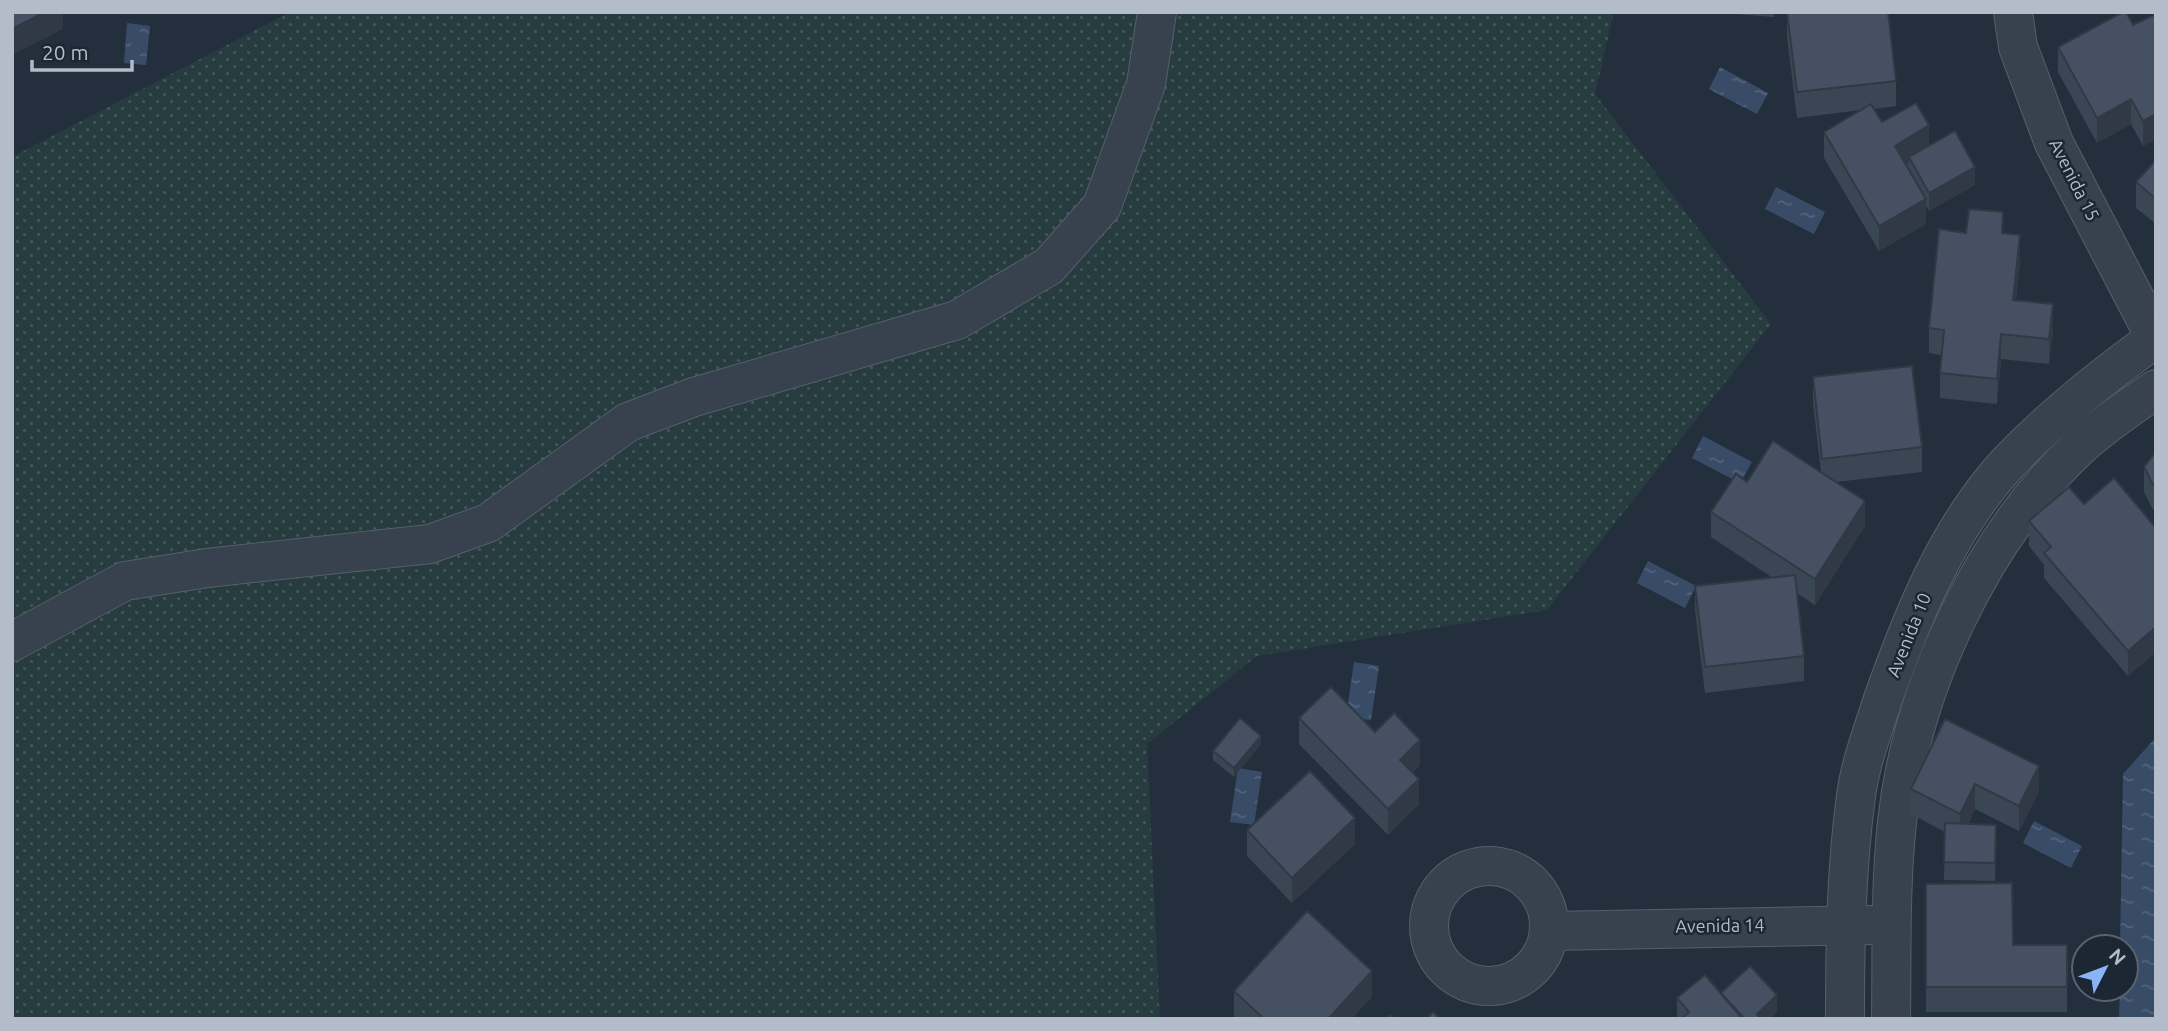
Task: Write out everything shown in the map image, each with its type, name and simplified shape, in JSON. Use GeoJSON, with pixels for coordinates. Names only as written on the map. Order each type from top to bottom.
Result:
{"type":"FeatureCollection","features":[{"type":"Feature","properties":{"kind":"street"},"geometry":{"type":"LineString","coordinates":[[12,642],[125,581],[207,568],[430,544],[488,523],[628,422],[694,397],[957,320],[1049,266],[1102,206],[1146,84],[1157,12]]}},
{"type":"Feature","properties":{"kind":"street","name":"Avenida 15"},"geometry":{"type":"LineString","coordinates":[[2014,12],[2018,47],[2054,143],[2156,338]]}},
{"type":"Feature","properties":{"kind":"street","name":"Avenida 10"},"geometry":{"type":"LineString","coordinates":[[1845,1019],[1845,923],[1856,793],[1874,725],[1910,629],[1959,528],[2005,467],[2052,420],[2156,338]]}},
{"type":"Feature","properties":{"kind":"street"},"geometry":{"type":"LineString","coordinates":[[1891,1019],[1891,926],[1900,808],[1913,746],[1934,675],[1968,598],[2014,520],[2076,450],[2156,389]]}},
{"type":"Feature","properties":{"kind":"street"},"geometry":{"type":"LineString","coordinates":[[1910,629],[1947,645]]}},
{"type":"Feature","properties":{"kind":"street","name":"Avenida 14"},"geometry":{"type":"LineString","coordinates":[[1549,931],[1845,923],[1891,926]]}},
{"type":"Feature","properties":{"kind":"green space"},"geometry":{"type":"Polygon","coordinates":[[[290,12],[1614,12],[1595,94],[1771,324],[1547,610],[1257,656],[1147,744],[1160,1019],[12,1019],[12,157],[290,12]]]}},
{"type":"Feature","properties":{"kind":"water"},"geometry":{"type":"Polygon","coordinates":[[[127,23],[150,26],[146,65],[124,63],[127,23]]]}},
{"type":"Feature","properties":{"kind":"water"},"geometry":{"type":"Polygon","coordinates":[[[1720,67],[1768,93],[1757,114],[1709,89],[1720,67]]]}},
{"type":"Feature","properties":{"kind":"water"},"geometry":{"type":"Polygon","coordinates":[[[1776,187],[1825,212],[1814,234],[1765,209],[1776,187]]]}},
{"type":"Feature","properties":{"kind":"water"},"geometry":{"type":"Polygon","coordinates":[[[1703,436],[1752,462],[1740,483],[1692,458],[1703,436]]]}},
{"type":"Feature","properties":{"kind":"water"},"geometry":{"type":"Polygon","coordinates":[[[1648,561],[1696,586],[1685,608],[1637,583],[1648,561]]]}},
{"type":"Feature","properties":{"kind":"water"},"geometry":{"type":"Polygon","coordinates":[[[1354,662],[1379,666],[1371,720],[1346,717],[1354,662]]]}},
{"type":"Feature","properties":{"kind":"water"},"geometry":{"type":"Polygon","coordinates":[[[2156,737],[2156,1019],[2119,1019],[2120,1003],[2140,1003],[2140,933],[2120,933],[2123,774],[2156,737]]]}},
{"type":"Feature","properties":{"kind":"water"},"geometry":{"type":"Polygon","coordinates":[[[1238,768],[1262,772],[1254,825],[1230,822],[1238,768]]]}},
{"type":"Feature","properties":{"kind":"water"},"geometry":{"type":"Polygon","coordinates":[[[2034,821],[2082,846],[2071,868],[2023,843],[2034,821]]]}},
{"type":"Feature","properties":{"kind":"building"},"geometry":{"type":"Polygon","coordinates":[[[12,12],[45,12],[12,29],[12,12]]]}},
{"type":"Feature","properties":{"kind":"building"},"geometry":{"type":"Polygon","coordinates":[[[1787,12],[1888,12],[1896,81],[1797,92],[1787,12]]]}},
{"type":"Feature","properties":{"kind":"building"},"geometry":{"type":"Polygon","coordinates":[[[2126,12],[2133,25],[2156,14],[2156,114],[2143,121],[2131,99],[2097,118],[2058,47],[2126,12]]]}},
{"type":"Feature","properties":{"kind":"building"},"geometry":{"type":"Polygon","coordinates":[[[1916,103],[1929,125],[1895,146],[1926,199],[1879,226],[1824,132],[1871,104],[1882,122],[1916,103]]]}},
{"type":"Feature","properties":{"kind":"building"},"geometry":{"type":"Polygon","coordinates":[[[1955,131],[1975,167],[1929,193],[1909,157],[1955,131]]]}},
{"type":"Feature","properties":{"kind":"building"},"geometry":{"type":"Polygon","coordinates":[[[2156,160],[2156,199],[2136,182],[2156,160]]]}},
{"type":"Feature","properties":{"kind":"building"},"geometry":{"type":"Polygon","coordinates":[[[1969,209],[2003,212],[2002,233],[2020,235],[2013,300],[2053,304],[2049,339],[2001,334],[1997,379],[1940,373],[1944,330],[1929,328],[1939,229],[1966,233],[1969,209]]]}},
{"type":"Feature","properties":{"kind":"building"},"geometry":{"type":"Polygon","coordinates":[[[1912,366],[1922,447],[1822,459],[1813,377],[1912,366]]]}},
{"type":"Feature","properties":{"kind":"building"},"geometry":{"type":"Polygon","coordinates":[[[1773,441],[1865,501],[1815,579],[1711,512],[1736,474],[1747,482],[1773,441]]]}},
{"type":"Feature","properties":{"kind":"building"},"geometry":{"type":"Polygon","coordinates":[[[2156,452],[2156,486],[2144,467],[2156,452]]]}},
{"type":"Feature","properties":{"kind":"building"},"geometry":{"type":"Polygon","coordinates":[[[2114,478],[2156,528],[2156,627],[2128,651],[2044,553],[2051,547],[2029,521],[2069,487],[2084,504],[2114,478]]]}},
{"type":"Feature","properties":{"kind":"building"},"geometry":{"type":"Polygon","coordinates":[[[1795,575],[1804,656],[1705,667],[1695,586],[1795,575]]]}},
{"type":"Feature","properties":{"kind":"building"},"geometry":{"type":"Polygon","coordinates":[[[1331,687],[1375,732],[1394,713],[1420,740],[1400,760],[1419,779],[1388,809],[1299,718],[1331,687]]]}},
{"type":"Feature","properties":{"kind":"building"},"geometry":{"type":"Polygon","coordinates":[[[1240,718],[1261,736],[1234,768],[1213,751],[1240,718]]]}},
{"type":"Feature","properties":{"kind":"building"},"geometry":{"type":"Polygon","coordinates":[[[1945,719],[2039,766],[2019,806],[1975,784],[1960,814],[1911,789],[1945,719]]]}},
{"type":"Feature","properties":{"kind":"building"},"geometry":{"type":"Polygon","coordinates":[[[1310,771],[1355,818],[1292,878],[1247,830],[1310,771]]]}},
{"type":"Feature","properties":{"kind":"building"},"geometry":{"type":"Polygon","coordinates":[[[1945,823],[1996,825],[1995,863],[1944,862],[1945,823]]]}},
{"type":"Feature","properties":{"kind":"building"},"geometry":{"type":"Polygon","coordinates":[[[2012,883],[2013,945],[2067,945],[2067,987],[1926,987],[1926,884],[2012,883]]]}},
{"type":"Feature","properties":{"kind":"building"},"geometry":{"type":"Polygon","coordinates":[[[1307,911],[1372,971],[1328,1019],[1264,1019],[1234,991],[1307,911]]]}},
{"type":"Feature","properties":{"kind":"building"},"geometry":{"type":"Polygon","coordinates":[[[1750,966],[1777,995],[1757,1014],[1761,1019],[1745,1019],[1721,993],[1750,966]]]}},
{"type":"Feature","properties":{"kind":"building"},"geometry":{"type":"Polygon","coordinates":[[[1705,975],[1740,1016],[1738,1019],[1681,1019],[1689,1012],[1677,998],[1705,975]]]}},
{"type":"Feature","properties":{"kind":"building"},"geometry":{"type":"Polygon","coordinates":[[[1433,1012],[1440,1019],[1427,1019],[1433,1012]]]}}]}
